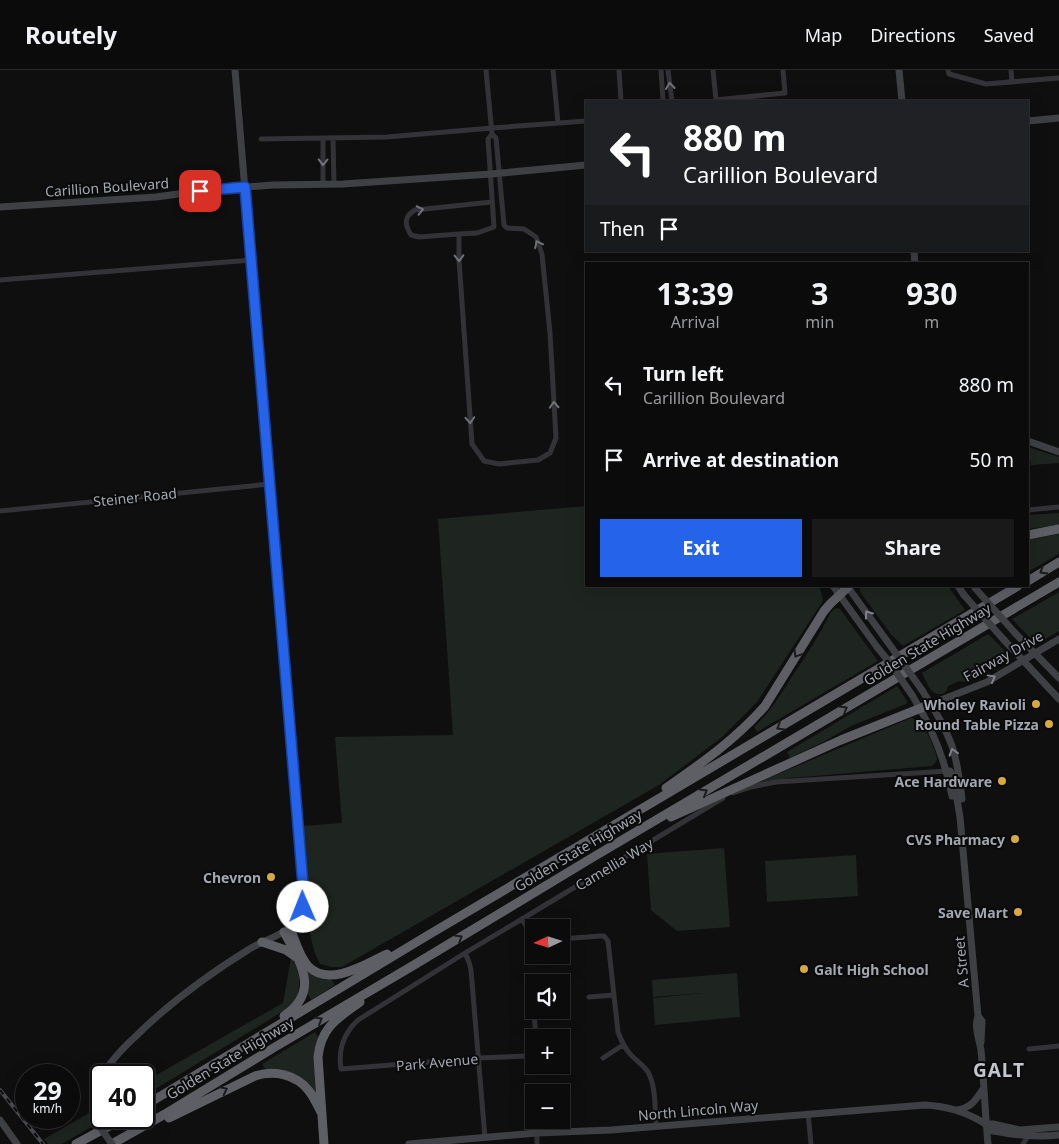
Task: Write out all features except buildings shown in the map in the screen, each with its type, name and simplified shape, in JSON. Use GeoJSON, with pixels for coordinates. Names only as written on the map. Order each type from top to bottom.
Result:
{"type":"FeatureCollection","features":[{"type":"Feature","properties":{"kind":"highway"},"geometry":{"type":"LineString","coordinates":[[1029,534],[1059,529]]}},
{"type":"Feature","properties":{"kind":"highway"},"geometry":{"type":"LineString","coordinates":[[1029,579],[1059,562]]}},
{"type":"Feature","properties":{"kind":"highway","name":"Golden State Highway"},"geometry":{"type":"LineString","coordinates":[[109,1140],[132,1133],[630,835],[1059,582]]}},
{"type":"Feature","properties":{"kind":"highway"},"geometry":{"type":"LineString","coordinates":[[607,829],[705,761],[753,719],[765,706],[824,611],[848,587]]}},
{"type":"Feature","properties":{"kind":"highway","name":"Golden State Highway"},"geometry":{"type":"LineString","coordinates":[[155,1099],[1016,587]]}},
{"type":"Feature","properties":{"kind":"highway"},"geometry":{"type":"LineString","coordinates":[[630,835],[841,740],[931,704]]}},
{"type":"Feature","properties":{"kind":"highway"},"geometry":{"type":"LineString","coordinates":[[287,930],[309,967],[314,971],[331,975],[351,971],[430,934]]}},
{"type":"Feature","properties":{"kind":"highway"},"geometry":{"type":"LineString","coordinates":[[247,1043],[287,1014],[299,1001],[304,988],[304,974],[287,930]]}},
{"type":"Feature","properties":{"kind":"highway"},"geometry":{"type":"LineString","coordinates":[[262,942],[286,950],[298,959]]}},
{"type":"Feature","properties":{"kind":"highway"},"geometry":{"type":"LineString","coordinates":[[324,1144],[318,1057],[324,1034],[339,1017],[414,965]]}},
{"type":"Feature","properties":{"kind":"highway"},"geometry":{"type":"LineString","coordinates":[[132,1133],[263,1073],[285,1075],[300,1082],[310,1092],[321,1113]]}},
{"type":"Feature","properties":{"kind":"highway"},"geometry":{"type":"LineString","coordinates":[[76,1144],[104,1129]]}},
{"type":"Feature","properties":{"kind":"main road"},"geometry":{"type":"LineString","coordinates":[[111,1064],[125,1047],[169,1005],[204,978],[262,942],[287,930],[302,912],[304,897],[235,70]]}},
{"type":"Feature","properties":{"kind":"main road"},"geometry":{"type":"LineString","coordinates":[[899,70],[902,100]]}},
{"type":"Feature","properties":{"kind":"main road"},"geometry":{"type":"LineString","coordinates":[[1029,121],[1059,118]]}},
{"type":"Feature","properties":{"kind":"main road","name":"Carillion Boulevard"},"geometry":{"type":"LineString","coordinates":[[0,207],[156,197],[272,185],[334,184],[490,174],[585,165]]}},
{"type":"Feature","properties":{"kind":"main road"},"geometry":{"type":"LineString","coordinates":[[1029,441],[1059,452]]}},
{"type":"Feature","properties":{"kind":"main road","name":"A Street"},"geometry":{"type":"LineString","coordinates":[[834,587],[890,663],[920,708],[938,744],[947,771],[954,803],[960,817]]}},
{"type":"Feature","properties":{"kind":"main road","name":"A Street"},"geometry":{"type":"LineString","coordinates":[[848,587],[931,704],[948,736],[958,767],[962,802],[960,817],[978,1016],[976,1021],[988,1144]]}},
{"type":"Feature","properties":{"kind":"main road"},"geometry":{"type":"LineString","coordinates":[[959,587],[1004,640],[1059,699]]}},
{"type":"Feature","properties":{"kind":"main road"},"geometry":{"type":"LineString","coordinates":[[974,587],[1034,654],[1059,678]]}},
{"type":"Feature","properties":{"kind":"main road","name":"Fairway Drive"},"geometry":{"type":"LineString","coordinates":[[931,704],[987,682],[1059,639]]}},
{"type":"Feature","properties":{"kind":"main road"},"geometry":{"type":"LineString","coordinates":[[956,1110],[974,1103],[984,1088]]}},
{"type":"Feature","properties":{"kind":"main road","name":"North Lincoln Way"},"geometry":{"type":"LineString","coordinates":[[409,1144],[611,1130],[925,1104],[944,1106],[956,1110],[986,1124],[992,1131],[1028,1136],[1059,1134]]}},
{"type":"Feature","properties":{"kind":"main road"},"geometry":{"type":"LineString","coordinates":[[0,1120],[17,1144]]}},
{"type":"Feature","properties":{"kind":"main road"},"geometry":{"type":"LineString","coordinates":[[986,1124],[1020,1130],[1059,1127]]}},
{"type":"Feature","properties":{"kind":"main road"},"geometry":{"type":"LineString","coordinates":[[102,1129],[109,1140]]}},
{"type":"Feature","properties":{"kind":"street"},"geometry":{"type":"LineString","coordinates":[[459,234],[459,260],[472,444],[484,461],[499,464],[538,460],[550,453],[556,438],[550,333],[542,254],[536,238],[524,229],[507,228],[504,224],[496,138],[492,131],[486,70]]}},
{"type":"Feature","properties":{"kind":"street"},"geometry":{"type":"LineString","coordinates":[[554,70],[558,123]]}},
{"type":"Feature","properties":{"kind":"street"},"geometry":{"type":"LineString","coordinates":[[618,70],[621,100]]}},
{"type":"Feature","properties":{"kind":"street"},"geometry":{"type":"LineString","coordinates":[[661,70],[664,100]]}},
{"type":"Feature","properties":{"kind":"street"},"geometry":{"type":"LineString","coordinates":[[668,70],[672,100]]}},
{"type":"Feature","properties":{"kind":"street"},"geometry":{"type":"LineString","coordinates":[[713,70],[716,100],[785,93]]}},
{"type":"Feature","properties":{"kind":"street"},"geometry":{"type":"LineString","coordinates":[[783,70],[785,100]]}},
{"type":"Feature","properties":{"kind":"street"},"geometry":{"type":"LineString","coordinates":[[948,70],[949,74],[986,84],[1059,78]]}},
{"type":"Feature","properties":{"kind":"street"},"geometry":{"type":"LineString","coordinates":[[1011,70],[1012,82]]}},
{"type":"Feature","properties":{"kind":"street"},"geometry":{"type":"LineString","coordinates":[[261,139],[387,137],[492,131],[585,121]]}},
{"type":"Feature","properties":{"kind":"street"},"geometry":{"type":"LineString","coordinates":[[492,131],[488,139],[494,227],[477,233],[419,237],[411,235],[406,225],[409,214],[415,210],[492,202]]}},
{"type":"Feature","properties":{"kind":"street"},"geometry":{"type":"LineString","coordinates":[[333,138],[334,184]]}},
{"type":"Feature","properties":{"kind":"street"},"geometry":{"type":"LineString","coordinates":[[323,139],[323,184]]}},
{"type":"Feature","properties":{"kind":"street"},"geometry":{"type":"LineString","coordinates":[[0,280],[252,260]]}},
{"type":"Feature","properties":{"kind":"street","name":"Steiner Road"},"geometry":{"type":"LineString","coordinates":[[0,511],[270,484]]}},
{"type":"Feature","properties":{"kind":"street"},"geometry":{"type":"LineString","coordinates":[[1029,510],[1059,507]]}},
{"type":"Feature","properties":{"kind":"street","name":"Camellia Way"},"geometry":{"type":"LineString","coordinates":[[341,1069],[340,1052],[342,1044],[348,1031],[358,1020],[712,804],[738,791],[776,782],[947,771]]}},
{"type":"Feature","properties":{"kind":"street"},"geometry":{"type":"LineString","coordinates":[[522,919],[525,924]]}},
{"type":"Feature","properties":{"kind":"street"},"geometry":{"type":"LineString","coordinates":[[570,938],[600,936],[606,938],[609,944],[618,1032],[623,1045],[643,1066],[650,1078],[656,1126]]}},
{"type":"Feature","properties":{"kind":"street"},"geometry":{"type":"LineString","coordinates":[[465,953],[471,970],[485,1138]]}},
{"type":"Feature","properties":{"kind":"street"},"geometry":{"type":"LineString","coordinates":[[589,997],[614,994]]}},
{"type":"Feature","properties":{"kind":"street"},"geometry":{"type":"LineString","coordinates":[[603,1058],[623,1045]]}},
{"type":"Feature","properties":{"kind":"street"},"geometry":{"type":"LineString","coordinates":[[1029,1049],[1059,1046]]}},
{"type":"Feature","properties":{"kind":"street","name":"Park Avenue"},"geometry":{"type":"LineString","coordinates":[[341,1069],[525,1056]]}},
{"type":"Feature","properties":{"kind":"street"},"geometry":{"type":"LineString","coordinates":[[808,1113],[811,1144]]}},
{"type":"Feature","properties":{"kind":"street"},"geometry":{"type":"LineString","coordinates":[[537,1134],[537,1144]]}},
{"type":"Feature","properties":{"kind":"street"},"geometry":{"type":"LineString","coordinates":[[1023,1144],[1028,1136]]}},
{"type":"Feature","properties":{"kind":"shaded area"},"geometry":{"type":"Polygon","coordinates":[[[1029,447],[1059,457],[1059,463],[1031,465],[1029,447]]]}},
{"type":"Feature","properties":{"kind":"shaded area"},"geometry":{"type":"Polygon","coordinates":[[[585,506],[585,587],[819,587],[823,601],[757,702],[721,738],[659,785],[342,967],[331,967],[320,964],[314,951],[310,934],[302,826],[342,823],[335,737],[453,735],[438,519],[585,506]]]}},
{"type":"Feature","properties":{"kind":"shaded area"},"geometry":{"type":"Polygon","coordinates":[[[1059,513],[1059,525],[1029,529],[1029,515],[1059,513]]]}},
{"type":"Feature","properties":{"kind":"shaded area"},"geometry":{"type":"Polygon","coordinates":[[[1059,534],[1059,554],[1029,571],[1029,540],[1059,534]]]}},
{"type":"Feature","properties":{"kind":"shaded area"},"geometry":{"type":"Polygon","coordinates":[[[949,587],[965,610],[903,646],[890,633],[860,592],[860,588],[949,587]]]}},
{"type":"Feature","properties":{"kind":"shaded area"},"geometry":{"type":"Polygon","coordinates":[[[1059,592],[1059,631],[1042,641],[1034,642],[1012,619],[1059,592]]]}},
{"type":"Feature","properties":{"kind":"shaded area"},"geometry":{"type":"Polygon","coordinates":[[[838,608],[878,661],[757,732],[754,727],[780,695],[831,612],[838,608]]]}},
{"type":"Feature","properties":{"kind":"shaded area"},"geometry":{"type":"Polygon","coordinates":[[[988,634],[1009,655],[1010,660],[1003,664],[995,663],[985,668],[984,674],[948,686],[946,692],[937,694],[933,692],[922,673],[988,634]]]}},
{"type":"Feature","properties":{"kind":"shaded area"},"geometry":{"type":"Polygon","coordinates":[[[897,686],[907,701],[906,704],[851,726],[790,758],[787,752],[897,686]]]}},
{"type":"Feature","properties":{"kind":"shaded area"},"geometry":{"type":"Polygon","coordinates":[[[911,718],[919,721],[933,745],[937,759],[932,766],[790,778],[752,785],[911,718]]]}},
{"type":"Feature","properties":{"kind":"shaded area"},"geometry":{"type":"Polygon","coordinates":[[[724,848],[730,927],[677,931],[651,910],[647,854],[724,848]]]}},
{"type":"Feature","properties":{"kind":"shaded area"},"geometry":{"type":"Polygon","coordinates":[[[856,855],[858,896],[767,902],[765,861],[856,855]]]}},
{"type":"Feature","properties":{"kind":"shaded area"},"geometry":{"type":"Polygon","coordinates":[[[291,958],[297,965],[300,974],[298,995],[293,1003],[285,1010],[155,1089],[155,1076],[283,1003],[291,958]]]}},
{"type":"Feature","properties":{"kind":"shaded area"},"geometry":{"type":"Polygon","coordinates":[[[307,970],[330,978],[335,985],[311,1000],[307,993],[307,970]]]}},
{"type":"Feature","properties":{"kind":"shaded area"},"geometry":{"type":"Polygon","coordinates":[[[737,973],[740,1017],[655,1025],[653,998],[702,993],[653,997],[652,980],[737,973]]]}},
{"type":"Feature","properties":{"kind":"shaded area"},"geometry":{"type":"Polygon","coordinates":[[[315,1032],[319,1038],[318,1100],[297,1076],[284,1071],[266,1070],[262,1064],[315,1032]]]}},
{"type":"Feature","properties":{"kind":"shaded area"},"geometry":{"type":"Polygon","coordinates":[[[90,1113],[90,1128],[62,1144],[48,1144],[44,1139],[61,1129],[80,1129],[80,1118],[90,1113]]]}},
{"type":"Feature","properties":{"kind":"railway"},"geometry":{"type":"LineString","coordinates":[[0,1090],[43,1144]]}},
{"type":"Feature","properties":{"kind":"place","name":"Wholey Ravioli"},"geometry":{"type":"Point","coordinates":[1036,704]}},
{"type":"Feature","properties":{"kind":"place","name":"Round Table Pizza"},"geometry":{"type":"Point","coordinates":[1049,724]}},
{"type":"Feature","properties":{"kind":"place","name":"Ace Hardware"},"geometry":{"type":"Point","coordinates":[1002,781]}},
{"type":"Feature","properties":{"kind":"place","name":"CVS Pharmacy"},"geometry":{"type":"Point","coordinates":[1015,839]}},
{"type":"Feature","properties":{"kind":"place","name":"Chevron"},"geometry":{"type":"Point","coordinates":[271,877]}},
{"type":"Feature","properties":{"kind":"place","name":"Save Mart"},"geometry":{"type":"Point","coordinates":[1018,912]}},
{"type":"Feature","properties":{"kind":"place","name":"Galt High School"},"geometry":{"type":"Point","coordinates":[804,969]}},
{"type":"Feature","properties":{"kind":"district","name":"GALT"},"geometry":{"type":"Point","coordinates":[999,1070]}},
{"type":"Feature","properties":{"kind":"route"},"geometry":{"type":"LineString","coordinates":[[200,191],[245,187],[304,897],[303,907]]}}]}
